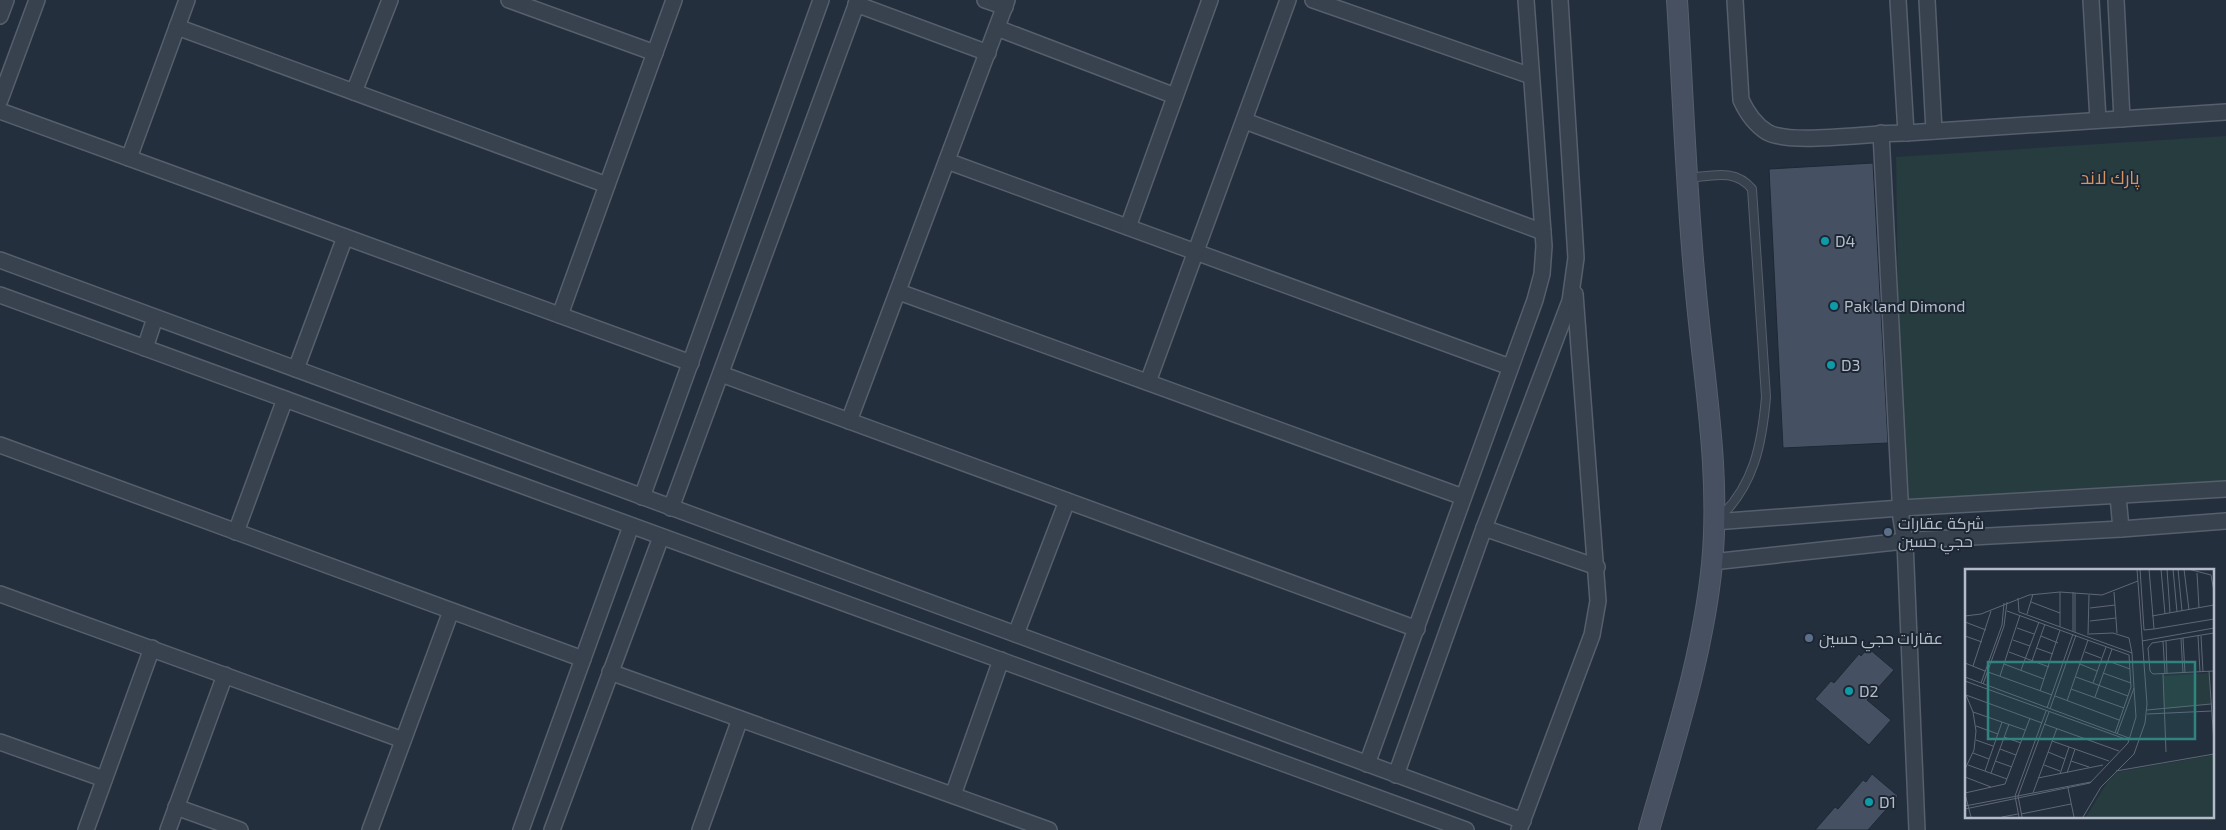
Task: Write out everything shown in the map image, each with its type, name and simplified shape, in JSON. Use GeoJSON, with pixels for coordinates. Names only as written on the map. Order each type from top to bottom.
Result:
{"type":"FeatureCollection","features":[{"type":"Feature","properties":{"kind":"street"},"geometry":{"type":"LineString","coordinates":[[0,16],[6,0]]}},
{"type":"Feature","properties":{"kind":"street"},"geometry":{"type":"LineString","coordinates":[[0,100],[37,0]]}},
{"type":"Feature","properties":{"kind":"street"},"geometry":{"type":"LineString","coordinates":[[129,158],[187,0]]}},
{"type":"Feature","properties":{"kind":"street"},"geometry":{"type":"LineString","coordinates":[[354,92],[390,0]]}},
{"type":"Feature","properties":{"kind":"street"},"geometry":{"type":"LineString","coordinates":[[509,0],[655,53]]}},
{"type":"Feature","properties":{"kind":"street"},"geometry":{"type":"LineString","coordinates":[[560,315],[674,0]]}},
{"type":"Feature","properties":{"kind":"street"},"geometry":{"type":"LineString","coordinates":[[642,497],[821,0]]}},
{"type":"Feature","properties":{"kind":"street"},"geometry":{"type":"LineString","coordinates":[[850,421],[1006,4],[985,0]]}},
{"type":"Feature","properties":{"kind":"street"},"geometry":{"type":"LineString","coordinates":[[1128,227],[1210,0]]}},
{"type":"Feature","properties":{"kind":"street"},"geometry":{"type":"LineString","coordinates":[[1148,382],[1288,0]]}},
{"type":"Feature","properties":{"kind":"street"},"geometry":{"type":"LineString","coordinates":[[1313,0],[1531,76]]}},
{"type":"Feature","properties":{"kind":"street"},"geometry":{"type":"LineString","coordinates":[[1367,764],[1539,287],[1544,260],[1543,232],[1526,0]]}},
{"type":"Feature","properties":{"kind":"street"},"geometry":{"type":"LineString","coordinates":[[1396,775],[1484,528],[1563,321],[1574,279],[1576,258],[1560,0]]}},
{"type":"Feature","properties":{"kind":"street"},"geometry":{"type":"LineString","coordinates":[[1649,830],[1696,662],[1712,562],[1714,522],[1713,453],[1695,281],[1677,0]]}},
{"type":"Feature","properties":{"kind":"street"},"geometry":{"type":"LineString","coordinates":[[1735,0],[1740,92],[1747,113],[1756,124],[1768,133],[1782,137],[1796,139],[1906,133],[2226,112]]}},
{"type":"Feature","properties":{"kind":"street"},"geometry":{"type":"LineString","coordinates":[[1898,0],[1906,133]]}},
{"type":"Feature","properties":{"kind":"street"},"geometry":{"type":"LineString","coordinates":[[1927,0],[1934,131]]}},
{"type":"Feature","properties":{"kind":"street"},"geometry":{"type":"LineString","coordinates":[[2091,0],[2098,120]]}},
{"type":"Feature","properties":{"kind":"street"},"geometry":{"type":"LineString","coordinates":[[2116,0],[2122,119]]}},
{"type":"Feature","properties":{"kind":"street"},"geometry":{"type":"LineString","coordinates":[[671,508],[857,2],[988,53]]}},
{"type":"Feature","properties":{"kind":"street"},"geometry":{"type":"LineString","coordinates":[[177,27],[607,185]]}},
{"type":"Feature","properties":{"kind":"street"},"geometry":{"type":"LineString","coordinates":[[997,28],[1175,96]]}},
{"type":"Feature","properties":{"kind":"street"},"geometry":{"type":"LineString","coordinates":[[0,111],[691,363]]}},
{"type":"Feature","properties":{"kind":"street"},"geometry":{"type":"LineString","coordinates":[[1245,121],[1543,232]]}},
{"type":"Feature","properties":{"kind":"street"},"geometry":{"type":"LineString","coordinates":[[1881,133],[1901,508],[1905,542],[1917,830]]}},
{"type":"Feature","properties":{"kind":"street"},"geometry":{"type":"LineString","coordinates":[[947,161],[1510,367]]}},
{"type":"Feature","properties":{"kind":"street"},"geometry":{"type":"LineString","coordinates":[[296,370],[345,237]]}},
{"type":"Feature","properties":{"kind":"street"},"geometry":{"type":"LineString","coordinates":[[0,260],[1367,764],[1521,826],[1592,635],[1598,601],[1597,567],[1574,279]]}},
{"type":"Feature","properties":{"kind":"street"},"geometry":{"type":"LineString","coordinates":[[899,292],[1463,497]]}},
{"type":"Feature","properties":{"kind":"street"},"geometry":{"type":"LineString","coordinates":[[0,295],[1466,830]]}},
{"type":"Feature","properties":{"kind":"street"},"geometry":{"type":"LineString","coordinates":[[145,348],[155,318]]}},
{"type":"Feature","properties":{"kind":"street"},"geometry":{"type":"LineString","coordinates":[[721,374],[1416,629]]}},
{"type":"Feature","properties":{"kind":"street"},"geometry":{"type":"LineString","coordinates":[[236,532],[285,399]]}},
{"type":"Feature","properties":{"kind":"street"},"geometry":{"type":"LineString","coordinates":[[0,445],[583,659]]}},
{"type":"Feature","properties":{"kind":"street"},"geometry":{"type":"LineString","coordinates":[[1714,522],[1901,508],[2226,490]]}},
{"type":"Feature","properties":{"kind":"street"},"geometry":{"type":"LineString","coordinates":[[2118,496],[2121,529]]}},
{"type":"Feature","properties":{"kind":"street"},"geometry":{"type":"LineString","coordinates":[[1016,634],[1068,502]]}},
{"type":"Feature","properties":{"kind":"street"},"geometry":{"type":"LineString","coordinates":[[1712,562],[1905,542],[2226,521]]}},
{"type":"Feature","properties":{"kind":"street"},"geometry":{"type":"LineString","coordinates":[[520,830],[632,526]]}},
{"type":"Feature","properties":{"kind":"street"},"geometry":{"type":"LineString","coordinates":[[1484,528],[1597,567]]}},
{"type":"Feature","properties":{"kind":"street"},"geometry":{"type":"LineString","coordinates":[[552,830],[661,537]]}},
{"type":"Feature","properties":{"kind":"street"},"geometry":{"type":"LineString","coordinates":[[0,594],[403,740]]}},
{"type":"Feature","properties":{"kind":"street"},"geometry":{"type":"LineString","coordinates":[[370,830],[451,611]]}},
{"type":"Feature","properties":{"kind":"street"},"geometry":{"type":"LineString","coordinates":[[86,830],[152,648]]}},
{"type":"Feature","properties":{"kind":"street"},"geometry":{"type":"LineString","coordinates":[[953,796],[1000,660]]}},
{"type":"Feature","properties":{"kind":"street"},"geometry":{"type":"LineString","coordinates":[[610,672],[1049,830]]}},
{"type":"Feature","properties":{"kind":"street"},"geometry":{"type":"LineString","coordinates":[[168,830],[225,675]]}},
{"type":"Feature","properties":{"kind":"street"},"geometry":{"type":"LineString","coordinates":[[700,830],[740,719]]}},
{"type":"Feature","properties":{"kind":"street"},"geometry":{"type":"LineString","coordinates":[[0,742],[104,779]]}},
{"type":"Feature","properties":{"kind":"street"},"geometry":{"type":"LineString","coordinates":[[176,807],[240,830]]}},
{"type":"Feature","properties":{"kind":"lane"},"geometry":{"type":"LineString","coordinates":[[1688,178],[1730,174],[1745,180],[1752,189],[1766,397],[1764,422],[1759,449],[1747,482],[1733,505],[1714,522]]}},
{"type":"Feature","properties":{"kind":"green space"},"geometry":{"type":"Polygon","coordinates":[[[2226,136],[2226,489],[1901,508],[1896,157],[2226,136]]]}},
{"type":"Feature","properties":{"kind":"building","name":"Pak land Dimond"},"geometry":{"type":"Polygon","coordinates":[[[1873,163],[1888,443],[1783,448],[1769,169],[1873,163]]]}},
{"type":"Feature","properties":{"kind":"building","name":"D2"},"geometry":{"type":"Polygon","coordinates":[[[1868,648],[1894,670],[1867,700],[1891,720],[1869,745],[1815,699],[1831,681],[1834,683],[1859,654],[1861,656],[1868,648]]]}},
{"type":"Feature","properties":{"kind":"building","name":"D1"},"geometry":{"type":"Polygon","coordinates":[[[1872,774],[1898,796],[1868,830],[1815,830],[1835,807],[1838,809],[1863,780],[1866,782],[1872,774]]]}},
{"type":"Feature","properties":{"kind":"place","name":"D4"},"geometry":{"type":"Point","coordinates":[1825,241]}},
{"type":"Feature","properties":{"kind":"place","name":"Pak land Dimond"},"geometry":{"type":"Point","coordinates":[1834,306]}},
{"type":"Feature","properties":{"kind":"place","name":"D3"},"geometry":{"type":"Point","coordinates":[1831,365]}},
{"type":"Feature","properties":{"kind":"place","name":"شرکة عقارات حجي حسين"},"geometry":{"type":"Point","coordinates":[1888,532]}},
{"type":"Feature","properties":{"kind":"place","name":"عقارات حجي حسين"},"geometry":{"type":"Point","coordinates":[1809,638]}},
{"type":"Feature","properties":{"kind":"place","name":"D2"},"geometry":{"type":"Point","coordinates":[1849,691]}},
{"type":"Feature","properties":{"kind":"place","name":"D1"},"geometry":{"type":"Point","coordinates":[1869,802]}},
{"type":"Feature","properties":{"kind":"district","name":"پارك لاند"},"geometry":{"type":"Point","coordinates":[2110,178]}}]}
